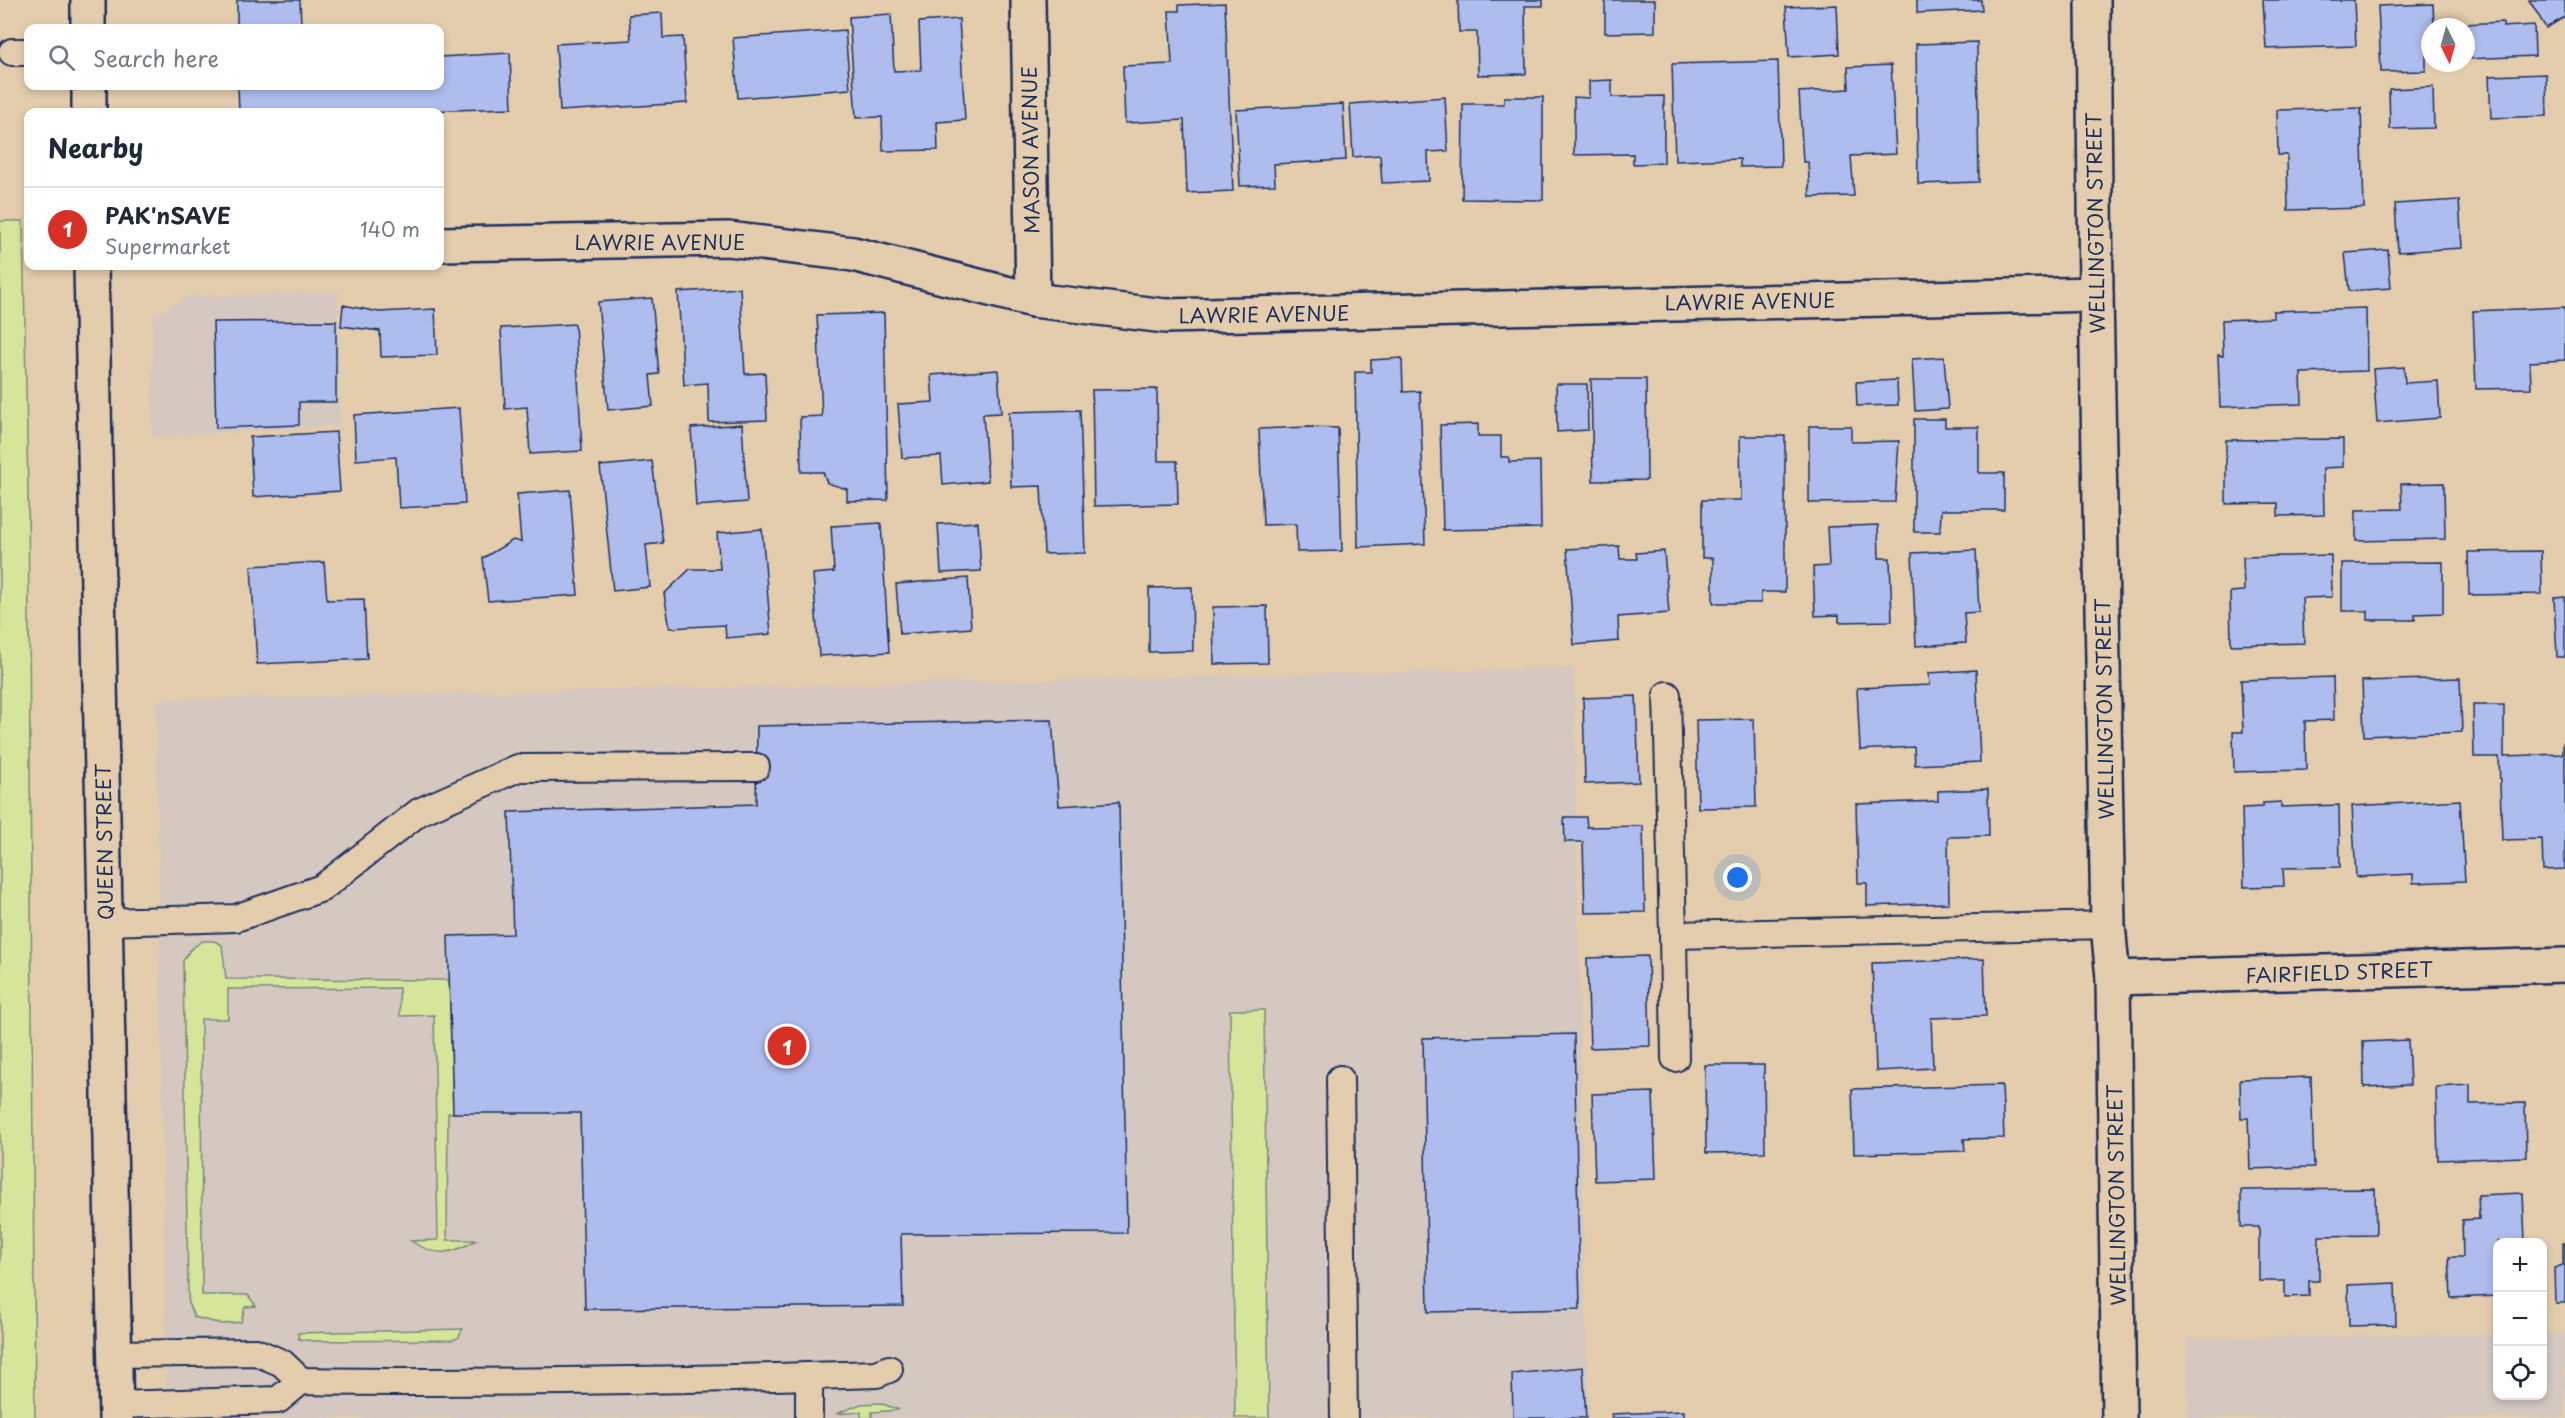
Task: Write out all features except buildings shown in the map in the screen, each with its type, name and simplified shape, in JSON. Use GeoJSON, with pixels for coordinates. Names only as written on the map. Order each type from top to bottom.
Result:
{"type":"FeatureCollection","features":[{"type":"Feature","properties":{"kind":"street"},"geometry":{"type":"LineString","coordinates":[[88,0],[88,24]]}},
{"type":"Feature","properties":{"kind":"street","name":"MASON AVENUE"},"geometry":{"type":"LineString","coordinates":[[1028,0],[1033,300]]}},
{"type":"Feature","properties":{"kind":"street","name":"WELLINGTON STREET"},"geometry":{"type":"LineString","coordinates":[[2093,0],[2096,294],[2108,925],[2113,978],[2119,1418]]}},
{"type":"Feature","properties":{"kind":"street"},"geometry":{"type":"LineString","coordinates":[[89,90],[89,108]]}},
{"type":"Feature","properties":{"kind":"street","name":"LAWRIE AVENUE"},"geometry":{"type":"LineString","coordinates":[[444,244],[728,239],[853,254],[1033,300],[1165,316],[2096,294]]}},
{"type":"Feature","properties":{"kind":"street","name":"QUEEN STREET"},"geometry":{"type":"LineString","coordinates":[[92,270],[116,1411]]}},
{"type":"Feature","properties":{"kind":"street","name":"FAIRFIELD STREET"},"geometry":{"type":"LineString","coordinates":[[2113,978],[2565,965]]}},
{"type":"Feature","properties":{"kind":"lane"},"geometry":{"type":"LineString","coordinates":[[1667,695],[1675,1058]]}},
{"type":"Feature","properties":{"kind":"lane"},"geometry":{"type":"LineString","coordinates":[[106,922],[236,918],[322,888],[419,812],[518,768],[756,767]]}},
{"type":"Feature","properties":{"kind":"lane"},"geometry":{"type":"LineString","coordinates":[[1672,935],[2108,925]]}},
{"type":"Feature","properties":{"kind":"lane"},"geometry":{"type":"LineString","coordinates":[[1340,1079],[1344,1418]]}},
{"type":"Feature","properties":{"kind":"lane"},"geometry":{"type":"LineString","coordinates":[[115,1354],[256,1352],[282,1363],[301,1381]]}},
{"type":"Feature","properties":{"kind":"lane"},"geometry":{"type":"LineString","coordinates":[[116,1411],[278,1400],[301,1381],[432,1383],[809,1376],[877,1374],[889,1369]]}},
{"type":"Feature","properties":{"kind":"lane"},"geometry":{"type":"LineString","coordinates":[[808,1418],[809,1376]]}},
{"type":"Feature","properties":{"kind":"shaded area"},"geometry":{"type":"Polygon","coordinates":[[[338,292],[339,426],[152,437],[153,317],[188,296],[338,292]]]}},
{"type":"Feature","properties":{"kind":"shaded area"},"geometry":{"type":"Polygon","coordinates":[[[1574,668],[1583,1210],[1589,1418],[167,1418],[156,700],[1574,668]]]}},
{"type":"Feature","properties":{"kind":"shaded area"},"geometry":{"type":"Polygon","coordinates":[[[2565,1333],[2565,1418],[2188,1418],[2187,1338],[2493,1334],[2493,1400],[2547,1400],[2547,1334],[2565,1333]]]}},
{"type":"Feature","properties":{"kind":"green space"},"geometry":{"type":"Polygon","coordinates":[[[0,221],[23,221],[28,493],[35,1418],[0,1418],[0,221]]]}},
{"type":"Feature","properties":{"kind":"green space"},"geometry":{"type":"Polygon","coordinates":[[[202,941],[214,941],[222,945],[226,979],[449,980],[453,1113],[448,1113],[447,1240],[476,1240],[459,1249],[443,1252],[428,1250],[411,1241],[438,1240],[434,1015],[400,1016],[399,988],[228,989],[228,1019],[201,1019],[202,1295],[248,1295],[256,1306],[245,1307],[241,1322],[222,1324],[194,1317],[189,1305],[188,1293],[183,961],[190,950],[202,941]]]}},
{"type":"Feature","properties":{"kind":"green space"},"geometry":{"type":"Polygon","coordinates":[[[1230,1010],[1264,1010],[1269,1418],[1235,1418],[1230,1010]]]}},
{"type":"Feature","properties":{"kind":"green space"},"geometry":{"type":"Polygon","coordinates":[[[463,1329],[458,1338],[452,1340],[314,1341],[299,1339],[298,1333],[463,1329]]]}},
{"type":"Feature","properties":{"kind":"green space"},"geometry":{"type":"Polygon","coordinates":[[[880,1403],[899,1410],[872,1412],[872,1418],[861,1418],[861,1412],[836,1414],[861,1404],[880,1403]]]}},
{"type":"Feature","properties":{"kind":"place","name":"PAK'nSAVE"},"geometry":{"type":"Point","coordinates":[787,1046]}}]}
